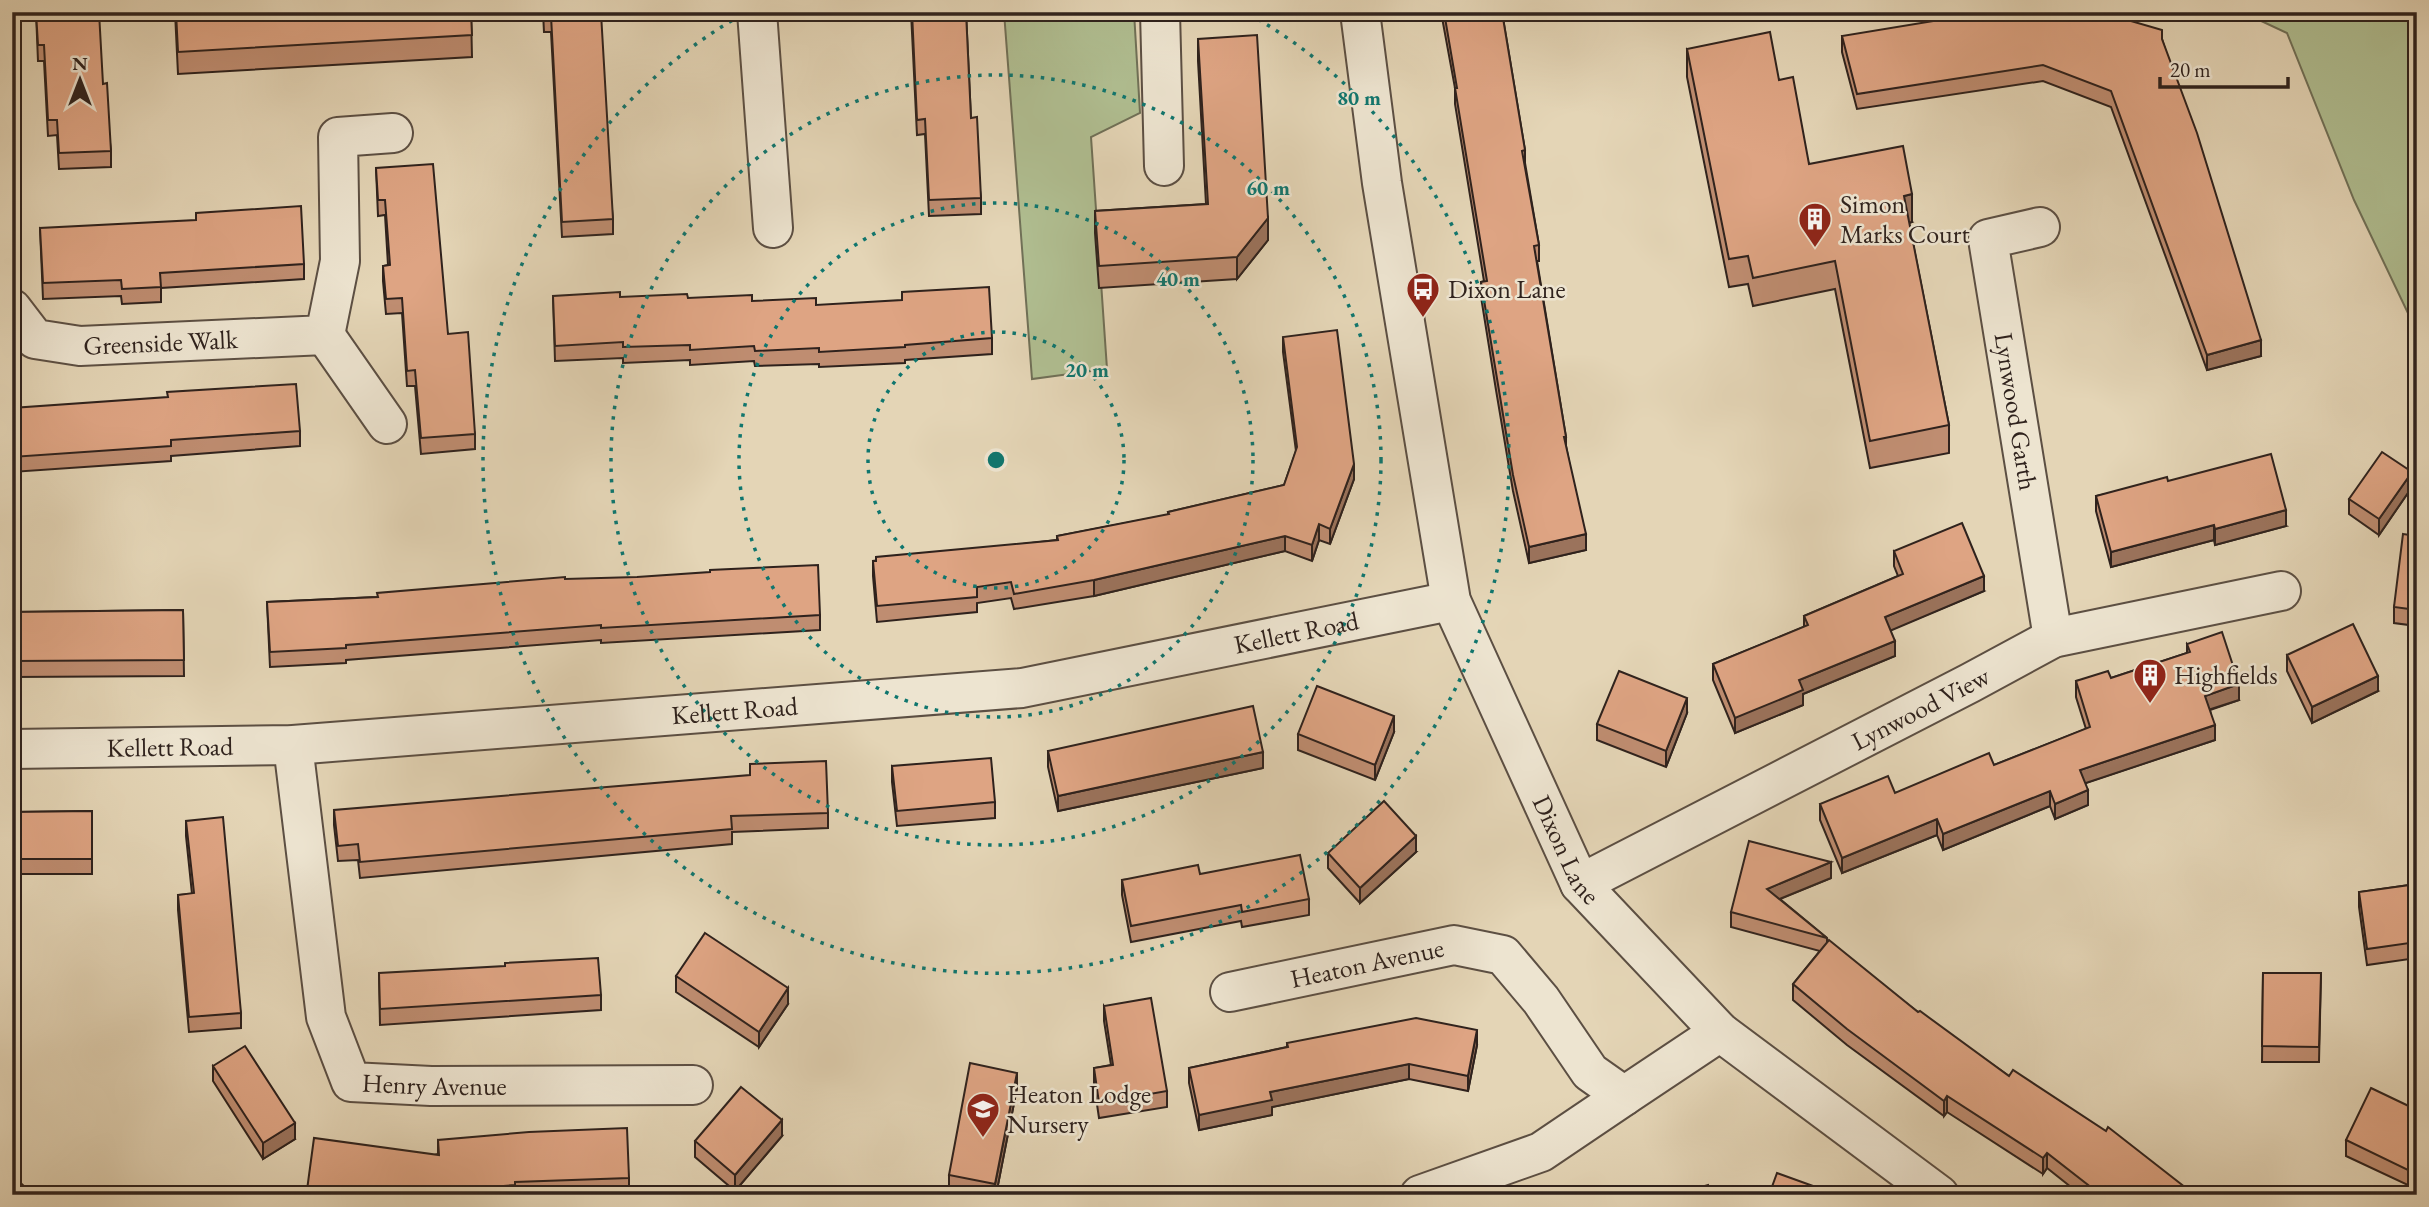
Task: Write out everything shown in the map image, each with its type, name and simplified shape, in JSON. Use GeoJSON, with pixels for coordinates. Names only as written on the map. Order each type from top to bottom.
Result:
{"type":"FeatureCollection","features":[{"type":"Feature","properties":{"kind":"street"},"geometry":{"type":"LineString","coordinates":[[757,12],[773,228]]}},
{"type":"Feature","properties":{"kind":"street"},"geometry":{"type":"LineString","coordinates":[[1160,12],[1164,166]]}},
{"type":"Feature","properties":{"kind":"street","name":"Dixon Lane"},"geometry":{"type":"LineString","coordinates":[[1360,12],[1382,183],[1451,601],[1580,884],[1720,1032],[1939,1195]]}},
{"type":"Feature","properties":{"kind":"street"},"geometry":{"type":"LineString","coordinates":[[387,424],[325,335],[340,261],[338,137],[393,133]]}},
{"type":"Feature","properties":{"kind":"street","name":"Lynwood Garth"},"geometry":{"type":"LineString","coordinates":[[2040,227],[1988,239],[2053,638]]}},
{"type":"Feature","properties":{"kind":"street","name":"Greenside Walk"},"geometry":{"type":"LineString","coordinates":[[12,309],[34,339],[80,346],[325,335]]}},
{"type":"Feature","properties":{"kind":"street","name":"Lynwood View"},"geometry":{"type":"LineString","coordinates":[[1580,884],[2053,638],[2281,591]]}},
{"type":"Feature","properties":{"kind":"street","name":"Kellett Road"},"geometry":{"type":"LineString","coordinates":[[12,749],[293,746],[1023,688],[1451,601]]}},
{"type":"Feature","properties":{"kind":"street","name":"Henry Avenue"},"geometry":{"type":"LineString","coordinates":[[293,746],[326,1017],[351,1082],[431,1086],[693,1084]]}},
{"type":"Feature","properties":{"kind":"street","name":"Heaton Avenue"},"geometry":{"type":"LineString","coordinates":[[1230,992],[1454,945],[1503,955],[1541,1000],[1590,1072],[1625,1096]]}},
{"type":"Feature","properties":{"kind":"street"},"geometry":{"type":"LineString","coordinates":[[1420,1195],[1541,1152],[1720,1032]]}},
{"type":"Feature","properties":{"kind":"green space"},"geometry":{"type":"Polygon","coordinates":[[[1004,12],[1134,12],[1140,113],[1091,137],[1107,369],[1032,379],[1004,12]]]}},
{"type":"Feature","properties":{"kind":"green space"},"geometry":{"type":"Polygon","coordinates":[[[2242,12],[2417,12],[2417,332],[2354,200],[2287,33],[2242,12]]]}},
{"type":"Feature","properties":{"kind":"building"},"geometry":{"type":"Polygon","coordinates":[[[36,12],[99,12],[103,84],[107,83],[111,151],[59,153],[57,120],[48,120],[44,45],[38,45],[36,12]]]}},
{"type":"Feature","properties":{"kind":"building"},"geometry":{"type":"Polygon","coordinates":[[[176,12],[471,12],[472,35],[178,52],[176,12]]]}},
{"type":"Feature","properties":{"kind":"building"},"geometry":{"type":"Polygon","coordinates":[[[544,12],[601,13],[613,219],[562,222],[551,16],[544,17],[544,12]]]}},
{"type":"Feature","properties":{"kind":"building"},"geometry":{"type":"Polygon","coordinates":[[[912,12],[966,12],[971,118],[977,117],[981,198],[929,200],[925,119],[917,120],[912,12]]]}},
{"type":"Feature","properties":{"kind":"building"},"geometry":{"type":"Polygon","coordinates":[[[1444,12],[1502,12],[1525,150],[1522,151],[1539,245],[1534,246],[1564,437],[1586,534],[1529,547],[1513,475],[1481,282],[1487,281],[1444,12]]]}},
{"type":"Feature","properties":{"kind":"building"},"geometry":{"type":"Polygon","coordinates":[[[1988,12],[2100,12],[2162,30],[2162,39],[2197,133],[2261,340],[2207,355],[2111,91],[2043,65],[1857,94],[1842,36],[1988,12]]]}},
{"type":"Feature","properties":{"kind":"building","name":"Simon Marks Court"},"geometry":{"type":"Polygon","coordinates":[[[1770,32],[1779,80],[1793,77],[1809,164],[1903,146],[1912,194],[1904,196],[1949,425],[1870,441],[1835,261],[1753,278],[1748,256],[1729,259],[1687,49],[1770,32]]]}},
{"type":"Feature","properties":{"kind":"building"},"geometry":{"type":"Polygon","coordinates":[[[1257,35],[1268,218],[1237,257],[1099,266],[1095,211],[1208,204],[1198,39],[1257,35]]]}},
{"type":"Feature","properties":{"kind":"building"},"geometry":{"type":"Polygon","coordinates":[[[433,164],[448,334],[468,332],[475,434],[421,438],[415,370],[407,371],[402,298],[386,299],[383,266],[390,265],[385,200],[378,200],[376,168],[433,164]]]}},
{"type":"Feature","properties":{"kind":"building"},"geometry":{"type":"Polygon","coordinates":[[[301,206],[304,264],[160,273],[161,287],[122,289],[121,280],[43,283],[40,228],[196,220],[196,213],[301,206]]]}},
{"type":"Feature","properties":{"kind":"building"},"geometry":{"type":"Polygon","coordinates":[[[989,287],[992,338],[819,352],[819,348],[755,351],[754,346],[690,350],[690,345],[623,347],[623,342],[555,346],[553,296],[620,292],[620,297],[752,295],[752,301],[816,298],[816,305],[902,300],[902,292],[989,287]]]}},
{"type":"Feature","properties":{"kind":"building"},"geometry":{"type":"Polygon","coordinates":[[[1337,330],[1354,464],[1330,529],[1319,524],[1312,545],[1285,536],[1094,580],[1014,594],[1011,582],[977,587],[977,597],[877,606],[873,561],[876,561],[876,557],[1058,540],[1057,536],[1169,514],[1168,512],[1284,485],[1297,447],[1283,337],[1337,330]]]}},
{"type":"Feature","properties":{"kind":"building"},"geometry":{"type":"Polygon","coordinates":[[[296,384],[300,431],[171,440],[171,446],[12,457],[12,408],[168,397],[167,392],[296,384]]]}},
{"type":"Feature","properties":{"kind":"building"},"geometry":{"type":"Polygon","coordinates":[[[2382,452],[2412,472],[2379,519],[2349,499],[2382,452]]]}},
{"type":"Feature","properties":{"kind":"building"},"geometry":{"type":"Polygon","coordinates":[[[2271,454],[2286,510],[2215,529],[2214,525],[2111,552],[2096,496],[2167,477],[2168,481],[2271,454]]]}},
{"type":"Feature","properties":{"kind":"building"},"geometry":{"type":"Polygon","coordinates":[[[1962,523],[1984,576],[1885,617],[1895,641],[1799,680],[1803,690],[1735,718],[1713,664],[1808,625],[1804,616],[1903,574],[1894,551],[1962,523]]]}},
{"type":"Feature","properties":{"kind":"building"},"geometry":{"type":"Polygon","coordinates":[[[2403,534],[2417,536],[2417,610],[2394,607],[2403,534]]]}},
{"type":"Feature","properties":{"kind":"building"},"geometry":{"type":"Polygon","coordinates":[[[818,565],[820,615],[601,628],[601,625],[346,645],[346,648],[270,652],[267,602],[378,597],[377,593],[565,577],[637,577],[710,570],[818,565]]]}},
{"type":"Feature","properties":{"kind":"building"},"geometry":{"type":"Polygon","coordinates":[[[183,610],[184,660],[12,661],[12,612],[183,610]]]}},
{"type":"Feature","properties":{"kind":"building"},"geometry":{"type":"Polygon","coordinates":[[[2353,624],[2378,676],[2312,707],[2287,655],[2353,624]]]}},
{"type":"Feature","properties":{"kind":"building"},"geometry":{"type":"Polygon","coordinates":[[[2222,632],[2239,684],[2205,696],[2215,725],[2080,770],[2088,790],[2055,804],[2050,791],[1943,834],[1937,819],[1842,858],[1820,804],[1888,776],[1895,793],[1989,753],[1994,765],[2090,727],[2076,681],[2108,671],[2111,678],[2190,652],[2187,644],[2222,632]]]}},
{"type":"Feature","properties":{"kind":"building"},"geometry":{"type":"Polygon","coordinates":[[[1619,671],[1687,698],[1666,751],[1597,724],[1619,671]]]}},
{"type":"Feature","properties":{"kind":"building"},"geometry":{"type":"Polygon","coordinates":[[[1317,686],[1394,716],[1375,765],[1298,734],[1317,686]]]}},
{"type":"Feature","properties":{"kind":"building"},"geometry":{"type":"Polygon","coordinates":[[[1253,706],[1263,752],[1058,796],[1048,751],[1253,706]]]}},
{"type":"Feature","properties":{"kind":"building"},"geometry":{"type":"Polygon","coordinates":[[[991,758],[995,802],[897,811],[892,766],[991,758]]]}},
{"type":"Feature","properties":{"kind":"building"},"geometry":{"type":"Polygon","coordinates":[[[826,761],[828,813],[731,816],[732,829],[360,862],[358,844],[338,846],[334,810],[750,775],[750,764],[826,761]]]}},
{"type":"Feature","properties":{"kind":"building"},"geometry":{"type":"Polygon","coordinates":[[[1384,801],[1416,836],[1360,888],[1328,853],[1384,801]]]}},
{"type":"Feature","properties":{"kind":"building"},"geometry":{"type":"Polygon","coordinates":[[[92,811],[92,859],[12,859],[12,812],[92,811]]]}},
{"type":"Feature","properties":{"kind":"building"},"geometry":{"type":"Polygon","coordinates":[[[223,817],[241,1013],[189,1017],[178,895],[194,893],[186,821],[223,817]]]}},
{"type":"Feature","properties":{"kind":"building"},"geometry":{"type":"Polygon","coordinates":[[[1749,841],[1831,862],[1767,889],[1827,938],[1731,912],[1749,841]]]}},
{"type":"Feature","properties":{"kind":"building"},"geometry":{"type":"Polygon","coordinates":[[[1300,855],[1309,899],[1242,912],[1241,905],[1131,926],[1122,880],[1198,865],[1200,874],[1300,855]]]}},
{"type":"Feature","properties":{"kind":"building"},"geometry":{"type":"Polygon","coordinates":[[[2417,884],[2417,942],[2367,949],[2359,892],[2417,884]]]}},
{"type":"Feature","properties":{"kind":"building"},"geometry":{"type":"Polygon","coordinates":[[[705,933],[788,988],[759,1032],[676,976],[705,933]]]}},
{"type":"Feature","properties":{"kind":"building"},"geometry":{"type":"Polygon","coordinates":[[[1829,940],[1918,1012],[2009,1076],[2013,1070],[2106,1131],[2108,1127],[2195,1195],[2101,1195],[2047,1153],[2043,1158],[1947,1096],[1944,1101],[1847,1029],[1793,984],[1829,940]]]}},
{"type":"Feature","properties":{"kind":"building"},"geometry":{"type":"Polygon","coordinates":[[[598,958],[601,995],[380,1009],[379,973],[598,958]]]}},
{"type":"Feature","properties":{"kind":"building"},"geometry":{"type":"Polygon","coordinates":[[[2263,973],[2321,973],[2319,1047],[2262,1046],[2263,973]]]}},
{"type":"Feature","properties":{"kind":"building"},"geometry":{"type":"Polygon","coordinates":[[[1151,998],[1167,1091],[1099,1103],[1094,1068],[1113,1065],[1104,1006],[1151,998]]]}},
{"type":"Feature","properties":{"kind":"building"},"geometry":{"type":"Polygon","coordinates":[[[1416,1018],[1477,1030],[1468,1076],[1409,1064],[1270,1092],[1272,1100],[1199,1115],[1189,1068],[1288,1047],[1287,1043],[1416,1018]]]}},
{"type":"Feature","properties":{"kind":"building"},"geometry":{"type":"Polygon","coordinates":[[[245,1046],[295,1123],[263,1143],[213,1066],[245,1046]]]}},
{"type":"Feature","properties":{"kind":"building","name":"Heaton Lodge Nursery"},"geometry":{"type":"Polygon","coordinates":[[[970,1063],[1017,1073],[995,1184],[949,1175],[970,1063]]]}},
{"type":"Feature","properties":{"kind":"building"},"geometry":{"type":"Polygon","coordinates":[[[741,1087],[782,1120],[735,1175],[695,1141],[741,1087]]]}},
{"type":"Feature","properties":{"kind":"building"},"geometry":{"type":"Polygon","coordinates":[[[2371,1088],[2417,1110],[2417,1163],[2412,1172],[2346,1140],[2371,1088]]]}},
{"type":"Feature","properties":{"kind":"building"},"geometry":{"type":"Polygon","coordinates":[[[627,1128],[629,1178],[515,1182],[515,1185],[477,1188],[477,1195],[336,1195],[307,1190],[314,1138],[439,1155],[438,1140],[529,1132],[627,1128]]]}},
{"type":"Feature","properties":{"kind":"building"},"geometry":{"type":"Polygon","coordinates":[[[1777,1173],[1838,1195],[1769,1195],[1777,1173]]]}},
{"type":"Feature","properties":{"kind":"building"},"geometry":{"type":"Polygon","coordinates":[[[12,1175],[27,1189],[25,1192],[29,1195],[12,1195],[12,1175]]]}},
{"type":"Feature","properties":{"kind":"building"},"geometry":{"type":"Polygon","coordinates":[[[1708,1185],[1709,1195],[1673,1195],[1708,1185]]]}},
{"type":"Feature","properties":{"kind":"place","name":"Simon Marks Court"},"geometry":{"type":"Point","coordinates":[1815,249]}},
{"type":"Feature","properties":{"kind":"place","name":"Dixon Lane"},"geometry":{"type":"Point","coordinates":[1423,319]}},
{"type":"Feature","properties":{"kind":"place","name":"Highfields"},"geometry":{"type":"Point","coordinates":[2150,705]}},
{"type":"Feature","properties":{"kind":"place","name":"Heaton Lodge Nursery"},"geometry":{"type":"Point","coordinates":[983,1139]}}]}
